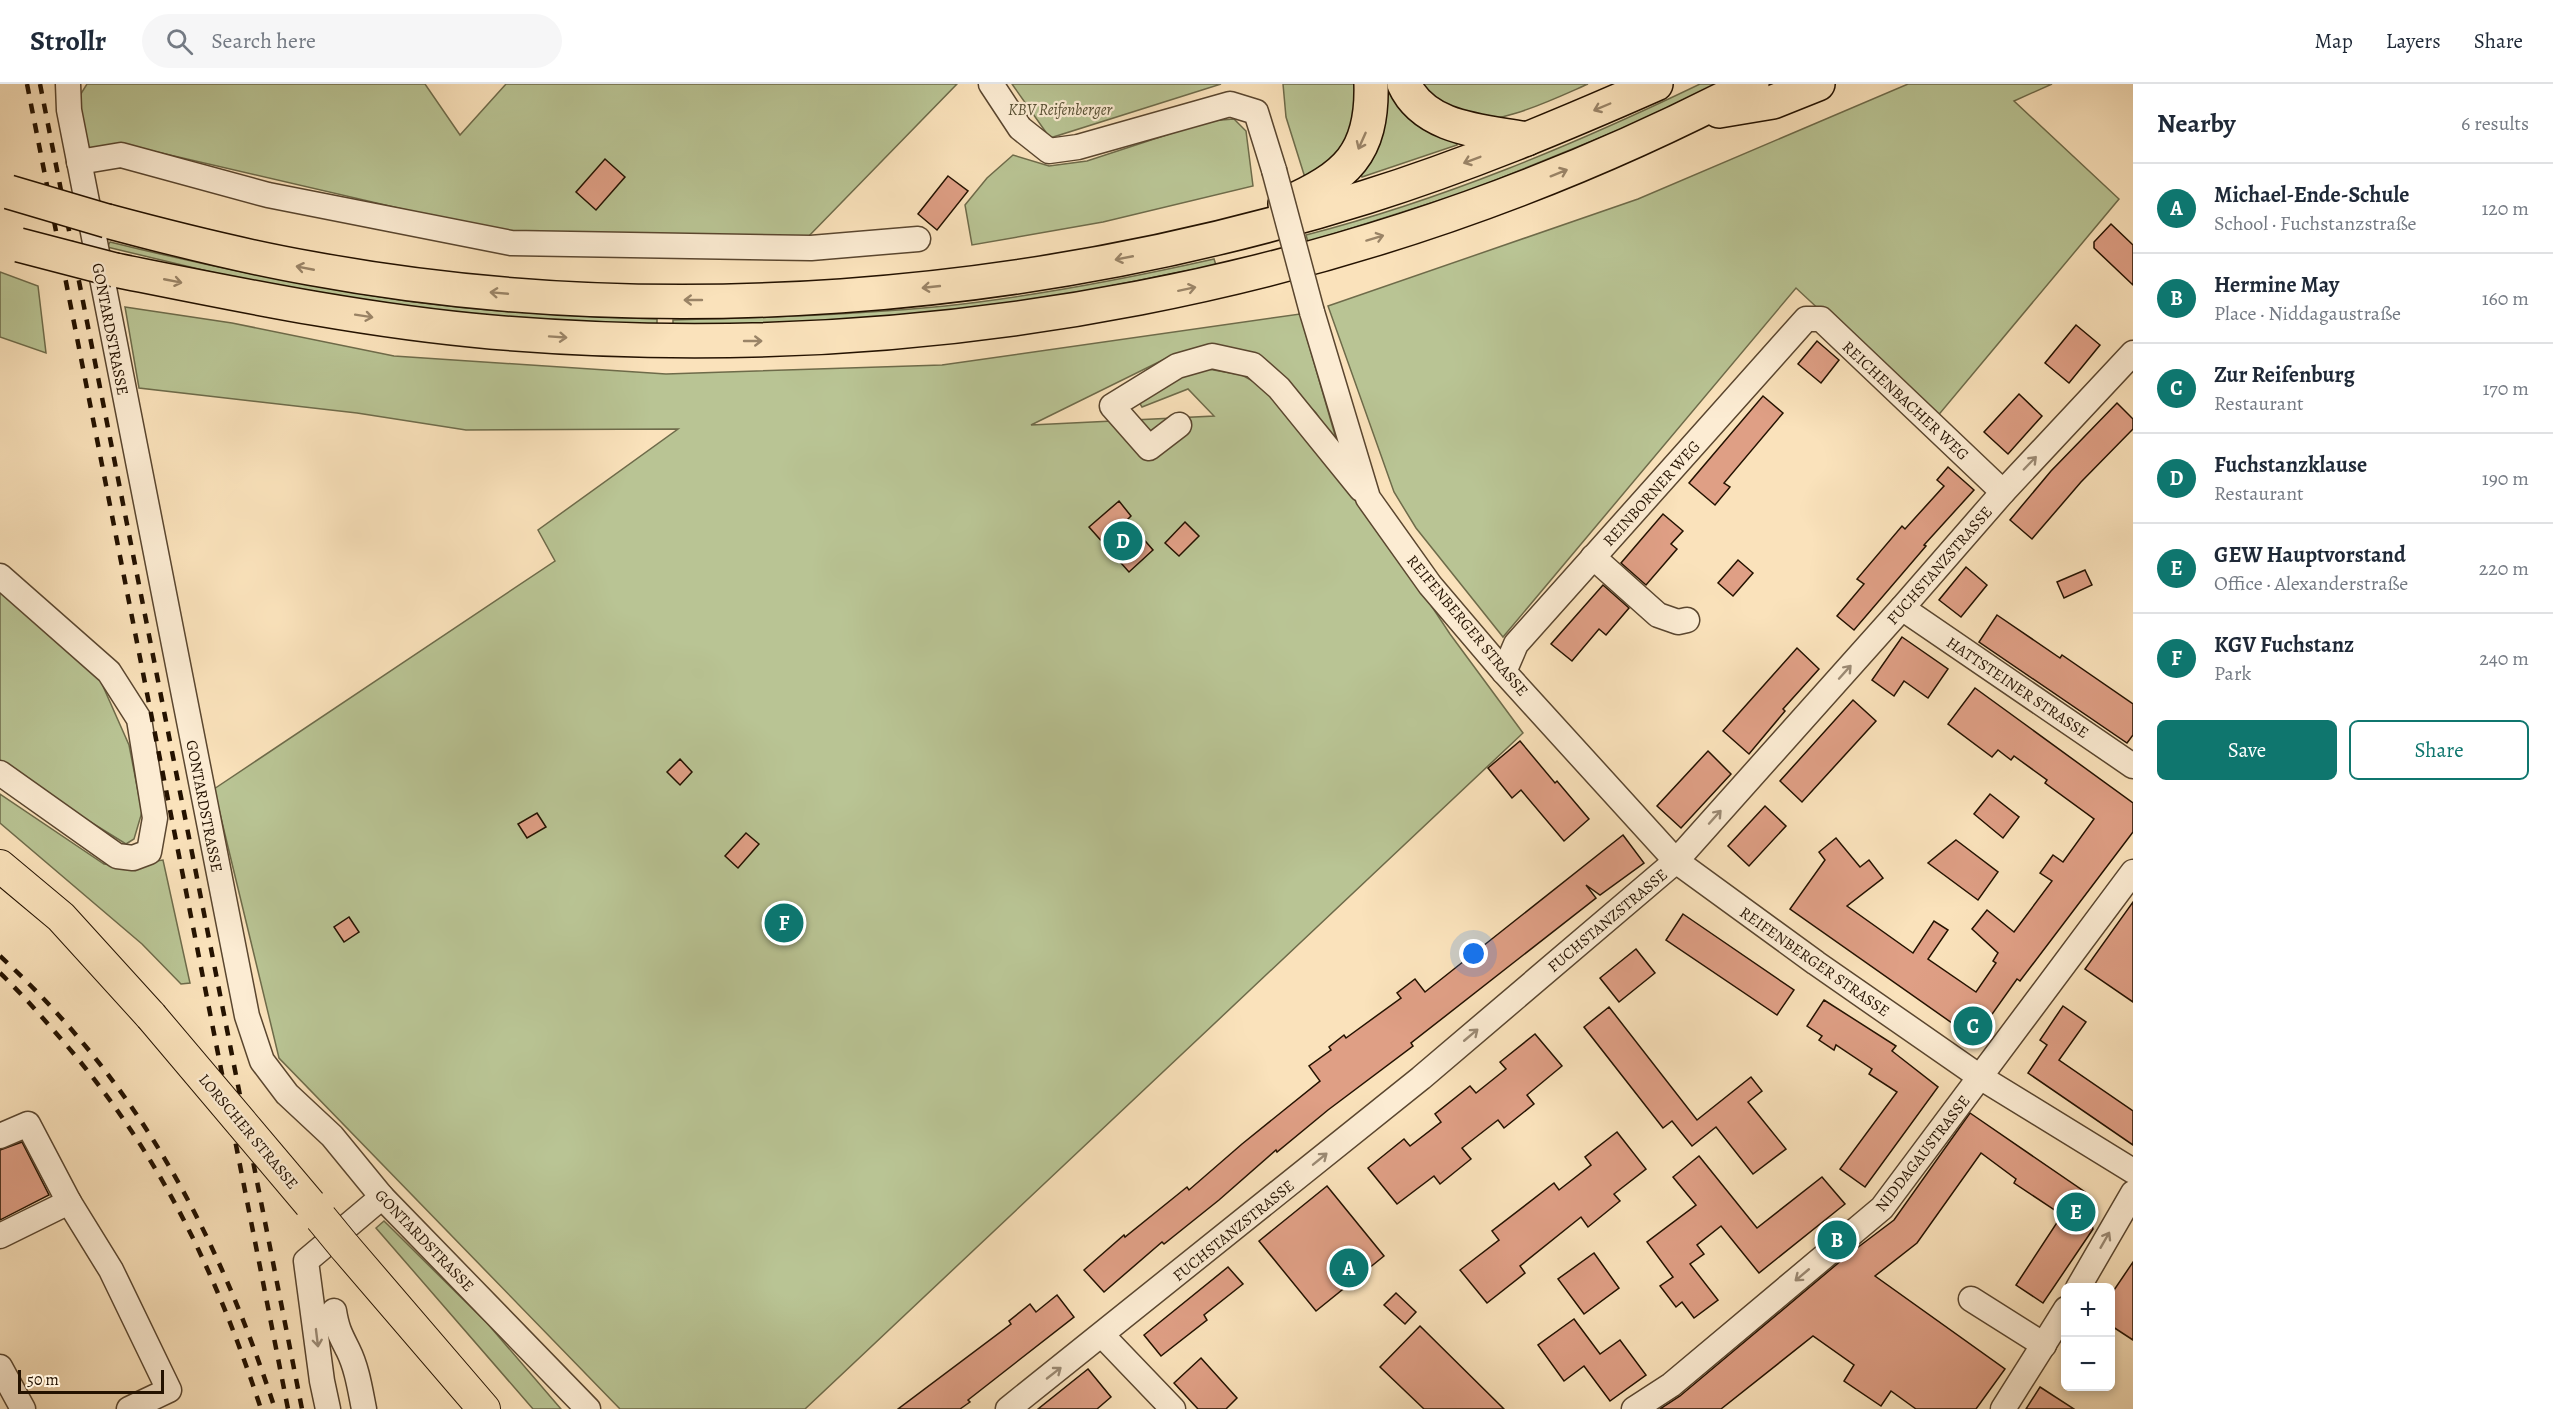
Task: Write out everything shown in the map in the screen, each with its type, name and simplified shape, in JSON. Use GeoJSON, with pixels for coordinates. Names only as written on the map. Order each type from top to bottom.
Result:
{"type":"FeatureCollection","features":[{"type":"Feature","properties":{"kind":"highway"},"geometry":{"type":"LineString","coordinates":[[1201,241],[1331,182],[1357,154],[1369,125],[1371,84]]}},
{"type":"Feature","properties":{"kind":"highway"},"geometry":{"type":"LineString","coordinates":[[1404,84],[1418,104],[1434,117],[1453,125],[1527,139]]}},
{"type":"Feature","properties":{"kind":"highway"},"geometry":{"type":"LineString","coordinates":[[4,191],[216,250],[311,269],[428,286],[503,294],[600,299],[718,300],[888,291],[1040,273],[1201,241],[1284,221],[1447,170],[1656,84]]}},
{"type":"Feature","properties":{"kind":"highway"},"geometry":{"type":"LineString","coordinates":[[10,242],[115,270],[305,307],[396,321],[568,338],[671,341],[764,340],[856,336],[948,328],[1130,301],[1294,262],[1376,238],[1486,201],[1614,151],[1691,116],[1752,84]]}},
{"type":"Feature","properties":{"kind":"highway"},"geometry":{"type":"LineString","coordinates":[[1691,116],[1773,102],[1818,84]]}},
{"type":"Feature","properties":{"kind":"main road","name":"LORSCHER STRASSE"},"geometry":{"type":"LineString","coordinates":[[0,866],[61,917],[151,1016],[484,1409]]}},
{"type":"Feature","properties":{"kind":"street","name":"GONTARDSTRASSE"},"geometry":{"type":"LineString","coordinates":[[68,84],[69,110],[247,1016],[262,1061],[287,1094],[332,1136],[382,1197],[586,1408]]}},
{"type":"Feature","properties":{"kind":"street","name":"REIFENBERGER STRASSE"},"geometry":{"type":"LineString","coordinates":[[991,84],[1020,128],[1049,151],[1078,147],[1230,104],[1256,112],[1312,312],[1368,498],[1430,585],[1504,672],[1676,861],[1816,963],[1980,1077],[2133,1171]]}},
{"type":"Feature","properties":{"kind":"street"},"geometry":{"type":"LineString","coordinates":[[79,162],[121,155],[268,195],[511,243],[812,248],[918,239]]}},
{"type":"Feature","properties":{"kind":"street","name":"REICHENBACHER WEG"},"geometry":{"type":"LineString","coordinates":[[1806,318],[1821,319],[2003,492]]}},
{"type":"Feature","properties":{"kind":"street","name":"REINBORNER WEG"},"geometry":{"type":"LineString","coordinates":[[1504,672],[1516,644],[1806,318]]}},
{"type":"Feature","properties":{"kind":"street"},"geometry":{"type":"LineString","coordinates":[[1179,425],[1149,448],[1112,406],[1177,366],[1212,356],[1253,365],[1279,388],[1368,498]]}},
{"type":"Feature","properties":{"kind":"street","name":"FUCHSTANZSTRASSE"},"geometry":{"type":"LineString","coordinates":[[1008,1409],[1421,1078],[1676,861],[2003,492],[2128,369]]}},
{"type":"Feature","properties":{"kind":"street"},"geometry":{"type":"LineString","coordinates":[[1593,557],[1658,615],[1678,622],[1686,620]]}},
{"type":"Feature","properties":{"kind":"street"},"geometry":{"type":"LineString","coordinates":[[0,576],[109,672],[139,719],[155,818],[148,852],[133,858],[117,856],[0,773]]}},
{"type":"Feature","properties":{"kind":"street","name":"HATTSTEINER STRASSE"},"geometry":{"type":"LineString","coordinates":[[1902,608],[2133,766]]}},
{"type":"Feature","properties":{"kind":"street","name":"NIDDAGAUSTRASSE"},"geometry":{"type":"LineString","coordinates":[[1634,1409],[1671,1385],[1882,1208],[2133,872]]}},
{"type":"Feature","properties":{"kind":"street"},"geometry":{"type":"LineString","coordinates":[[0,1136],[28,1124],[69,1202],[111,1270],[169,1390],[129,1409]]}},
{"type":"Feature","properties":{"kind":"street"},"geometry":{"type":"LineString","coordinates":[[2080,1283],[2133,1193]]}},
{"type":"Feature","properties":{"kind":"street"},"geometry":{"type":"LineString","coordinates":[[328,1409],[322,1381],[306,1261],[382,1197]]}},
{"type":"Feature","properties":{"kind":"street"},"geometry":{"type":"LineString","coordinates":[[0,1236],[69,1202]]}},
{"type":"Feature","properties":{"kind":"street"},"geometry":{"type":"LineString","coordinates":[[1971,1299],[2044,1345]]}},
{"type":"Feature","properties":{"kind":"street"},"geometry":{"type":"LineString","coordinates":[[334,1311],[340,1337],[348,1350],[360,1386],[364,1409]]}},
{"type":"Feature","properties":{"kind":"street"},"geometry":{"type":"LineString","coordinates":[[2003,1409],[2061,1317]]}},
{"type":"Feature","properties":{"kind":"street"},"geometry":{"type":"LineString","coordinates":[[1102,1335],[1173,1409]]}},
{"type":"Feature","properties":{"kind":"street"},"geometry":{"type":"LineString","coordinates":[[0,1366],[23,1409]]}},
{"type":"Feature","properties":{"kind":"green space"},"geometry":{"type":"Polygon","coordinates":[[[87,84],[425,84],[460,135],[506,84],[957,84],[805,240],[514,235],[131,146],[86,155],[77,100],[87,84]]]}},
{"type":"Feature","properties":{"kind":"green space","name":"KBV Reifenberger"},"geometry":{"type":"Polygon","coordinates":[[[1012,84],[1221,84],[1050,138],[1012,84]]]}},
{"type":"Feature","properties":{"kind":"green space"},"geometry":{"type":"Polygon","coordinates":[[[1283,84],[1356,84],[1353,138],[1307,184],[1286,117],[1283,84]]]}},
{"type":"Feature","properties":{"kind":"green space"},"geometry":{"type":"Polygon","coordinates":[[[1413,84],[1588,84],[1524,111],[1488,120],[1472,120],[1453,114],[1413,84]]]}},
{"type":"Feature","properties":{"kind":"green space"},"geometry":{"type":"Polygon","coordinates":[[[1700,84],[1717,84],[1624,128],[1469,191],[1308,242],[1306,235],[1457,188],[1555,149],[1700,84]]]}},
{"type":"Feature","properties":{"kind":"green space"},"geometry":{"type":"Polygon","coordinates":[[[1908,84],[2052,84],[2014,101],[2119,199],[1936,418],[1796,288],[1503,637],[1416,528],[1394,492],[1328,306],[1638,199],[1908,84]]]}},
{"type":"Feature","properties":{"kind":"green space"},"geometry":{"type":"Polygon","coordinates":[[[1382,87],[1392,88],[1456,138],[1457,145],[1362,177],[1360,169],[1382,87]]]}},
{"type":"Feature","properties":{"kind":"green space"},"geometry":{"type":"Polygon","coordinates":[[[1234,119],[1246,131],[1253,186],[1103,222],[972,245],[965,205],[987,178],[1013,155],[1049,166],[1087,161],[1209,121],[1234,119]]]}},
{"type":"Feature","properties":{"kind":"green space"},"geometry":{"type":"Polygon","coordinates":[[[110,242],[271,278],[404,301],[512,312],[657,319],[657,326],[487,316],[400,307],[232,277],[107,247],[110,242]]]}},
{"type":"Feature","properties":{"kind":"green space"},"geometry":{"type":"Polygon","coordinates":[[[1214,259],[1216,265],[1015,305],[831,322],[673,326],[673,320],[843,314],[979,302],[1080,286],[1214,259]]]}},
{"type":"Feature","properties":{"kind":"green space"},"geometry":{"type":"Polygon","coordinates":[[[0,272],[38,286],[46,353],[0,337],[0,272]]]}},
{"type":"Feature","properties":{"kind":"green space"},"geometry":{"type":"Polygon","coordinates":[[[125,307],[232,323],[394,356],[666,374],[942,365],[1300,314],[1339,449],[1316,413],[1263,358],[1217,349],[1175,354],[1031,425],[1214,416],[1188,389],[1142,407],[1137,399],[1168,381],[1208,369],[1242,375],[1274,393],[1364,504],[1450,634],[1523,733],[805,1409],[620,1409],[279,1058],[214,789],[555,561],[538,530],[678,429],[466,430],[357,413],[139,388],[125,307]]]}},
{"type":"Feature","properties":{"kind":"green space"},"geometry":{"type":"Polygon","coordinates":[[[0,590],[98,675],[129,745],[142,812],[134,839],[126,844],[0,766],[0,590]]]}},
{"type":"Feature","properties":{"kind":"green space"},"geometry":{"type":"Polygon","coordinates":[[[0,794],[104,864],[119,866],[163,860],[190,983],[181,984],[142,944],[0,823],[0,794]]]}},
{"type":"Feature","properties":{"kind":"green space"},"geometry":{"type":"Polygon","coordinates":[[[384,1221],[487,1323],[561,1409],[533,1409],[376,1228],[384,1221]]]}},
{"type":"Feature","properties":{"kind":"building"},"geometry":{"type":"Polygon","coordinates":[[[605,159],[625,177],[596,210],[576,192],[605,159]]]}},
{"type":"Feature","properties":{"kind":"building"},"geometry":{"type":"Polygon","coordinates":[[[948,176],[968,191],[937,230],[918,214],[948,176]]]}},
{"type":"Feature","properties":{"kind":"building"},"geometry":{"type":"Polygon","coordinates":[[[2111,224],[2133,245],[2133,285],[2094,248],[2094,242],[2111,224]]]}},
{"type":"Feature","properties":{"kind":"building"},"geometry":{"type":"Polygon","coordinates":[[[2076,325],[2100,345],[2069,383],[2045,363],[2076,325]]]}},
{"type":"Feature","properties":{"kind":"building"},"geometry":{"type":"Polygon","coordinates":[[[1817,341],[1839,360],[1821,383],[1798,364],[1817,341]]]}},
{"type":"Feature","properties":{"kind":"building"},"geometry":{"type":"Polygon","coordinates":[[[2019,394],[2042,416],[2008,454],[1984,432],[2019,394]]]}},
{"type":"Feature","properties":{"kind":"building"},"geometry":{"type":"Polygon","coordinates":[[[1763,396],[1783,413],[1724,483],[1730,487],[1715,505],[1689,483],[1763,396]]]}},
{"type":"Feature","properties":{"kind":"building"},"geometry":{"type":"Polygon","coordinates":[[[2117,403],[2133,419],[2133,429],[2081,482],[2032,539],[2010,520],[2051,471],[2117,403]]]}},
{"type":"Feature","properties":{"kind":"building"},"geometry":{"type":"Polygon","coordinates":[[[1948,467],[1974,490],[1924,545],[1926,546],[1854,630],[1837,616],[1864,584],[1857,579],[1902,526],[1905,529],[1944,486],[1937,480],[1948,467]]]}},
{"type":"Feature","properties":{"kind":"building"},"geometry":{"type":"Polygon","coordinates":[[[1119,501],[1131,516],[1127,520],[1153,550],[1129,572],[1089,527],[1119,501]]]}},
{"type":"Feature","properties":{"kind":"building"},"geometry":{"type":"Polygon","coordinates":[[[1663,514],[1683,531],[1671,544],[1677,549],[1646,585],[1621,563],[1663,514]]]}},
{"type":"Feature","properties":{"kind":"building"},"geometry":{"type":"Polygon","coordinates":[[[1185,522],[1199,536],[1179,556],[1165,543],[1185,522]]]}},
{"type":"Feature","properties":{"kind":"building"},"geometry":{"type":"Polygon","coordinates":[[[1738,560],[1753,573],[1733,596],[1718,583],[1738,560]]]}},
{"type":"Feature","properties":{"kind":"building"},"geometry":{"type":"Polygon","coordinates":[[[1966,567],[1987,585],[1961,617],[1939,600],[1966,567]]]}},
{"type":"Feature","properties":{"kind":"building"},"geometry":{"type":"Polygon","coordinates":[[[2085,570],[2092,585],[2064,598],[2057,582],[2085,570]]]}},
{"type":"Feature","properties":{"kind":"building"},"geometry":{"type":"Polygon","coordinates":[[[1603,585],[1629,608],[1606,635],[1599,629],[1572,661],[1551,644],[1603,585]]]}},
{"type":"Feature","properties":{"kind":"building"},"geometry":{"type":"Polygon","coordinates":[[[1997,615],[2060,658],[2062,655],[2133,704],[2133,735],[2127,743],[1979,642],[1997,615]]]}},
{"type":"Feature","properties":{"kind":"building"},"geometry":{"type":"Polygon","coordinates":[[[1902,637],[1948,669],[1928,698],[1904,681],[1894,696],[1872,680],[1902,637]]]}},
{"type":"Feature","properties":{"kind":"building"},"geometry":{"type":"Polygon","coordinates":[[[1797,648],[1819,669],[1783,709],[1785,711],[1749,754],[1723,731],[1797,648]]]}},
{"type":"Feature","properties":{"kind":"building"},"geometry":{"type":"Polygon","coordinates":[[[1975,688],[2133,803],[2133,832],[2020,981],[2017,979],[1978,1034],[1969,1035],[1790,909],[1825,860],[1819,852],[1836,838],[1860,867],[1869,860],[1883,878],[1847,906],[1913,953],[1934,921],[1948,930],[1928,959],[1976,992],[1996,963],[1993,961],[1998,953],[1972,929],[1987,910],[2014,932],[2052,881],[2040,873],[2053,855],[2063,862],[2094,819],[2045,783],[2047,780],[2014,756],[2011,760],[1998,750],[1992,757],[1948,724],[1975,688]]]}},
{"type":"Feature","properties":{"kind":"building"},"geometry":{"type":"Polygon","coordinates":[[[1853,700],[1876,721],[1802,802],[1780,781],[1853,700]]]}},
{"type":"Feature","properties":{"kind":"building"},"geometry":{"type":"Polygon","coordinates":[[[1520,741],[1589,819],[1564,841],[1521,790],[1512,798],[1488,768],[1520,741]]]}},
{"type":"Feature","properties":{"kind":"building"},"geometry":{"type":"Polygon","coordinates":[[[1708,751],[1731,774],[1681,828],[1657,806],[1708,751]]]}},
{"type":"Feature","properties":{"kind":"building"},"geometry":{"type":"Polygon","coordinates":[[[680,759],[692,772],[680,785],[667,772],[680,759]]]}},
{"type":"Feature","properties":{"kind":"building"},"geometry":{"type":"Polygon","coordinates":[[[1990,794],[2019,817],[2003,838],[1974,814],[1990,794]]]}},
{"type":"Feature","properties":{"kind":"building"},"geometry":{"type":"Polygon","coordinates":[[[1765,806],[1786,826],[1749,866],[1728,846],[1765,806]]]}},
{"type":"Feature","properties":{"kind":"building"},"geometry":{"type":"Polygon","coordinates":[[[537,813],[546,827],[527,838],[518,824],[537,813]]]}},
{"type":"Feature","properties":{"kind":"building"},"geometry":{"type":"Polygon","coordinates":[[[746,833],[759,844],[738,868],[725,856],[746,833]]]}},
{"type":"Feature","properties":{"kind":"building"},"geometry":{"type":"Polygon","coordinates":[[[1623,835],[1644,863],[1600,895],[1586,885],[1596,898],[1411,1043],[1413,1046],[1277,1152],[1276,1150],[1219,1200],[1164,1244],[1162,1242],[1104,1292],[1084,1270],[1124,1235],[1125,1237],[1187,1187],[1189,1190],[1320,1081],[1309,1066],[1331,1050],[1329,1047],[1344,1035],[1346,1038],[1401,998],[1397,993],[1415,979],[1425,992],[1623,835]]]}},
{"type":"Feature","properties":{"kind":"building"},"geometry":{"type":"Polygon","coordinates":[[[1956,840],[1998,872],[1978,900],[1928,863],[1956,840]]]}},
{"type":"Feature","properties":{"kind":"building"},"geometry":{"type":"Polygon","coordinates":[[[2133,902],[2133,1002],[2085,969],[2133,902]]]}},
{"type":"Feature","properties":{"kind":"building"},"geometry":{"type":"Polygon","coordinates":[[[1683,914],[1794,990],[1777,1015],[1666,940],[1683,914]]]}},
{"type":"Feature","properties":{"kind":"building"},"geometry":{"type":"Polygon","coordinates":[[[349,917],[359,932],[344,942],[334,927],[349,917]]]}},
{"type":"Feature","properties":{"kind":"building"},"geometry":{"type":"Polygon","coordinates":[[[1636,949],[1655,973],[1619,1002],[1600,978],[1636,949]]]}},
{"type":"Feature","properties":{"kind":"building"},"geometry":{"type":"Polygon","coordinates":[[[1824,1000],[1896,1046],[1892,1051],[1938,1087],[1865,1187],[1840,1169],[1897,1092],[1869,1074],[1872,1069],[1836,1045],[1834,1050],[1819,1040],[1822,1036],[1807,1026],[1824,1000]]]}},
{"type":"Feature","properties":{"kind":"building"},"geometry":{"type":"Polygon","coordinates":[[[2063,1006],[2086,1022],[2059,1060],[2133,1111],[2133,1145],[2028,1073],[2047,1045],[2040,1040],[2063,1006]]]}},
{"type":"Feature","properties":{"kind":"building"},"geometry":{"type":"Polygon","coordinates":[[[1609,1007],[1697,1120],[1751,1077],[1762,1091],[1748,1102],[1786,1149],[1753,1174],[1716,1127],[1692,1146],[1672,1121],[1663,1128],[1584,1027],[1609,1007]]]}},
{"type":"Feature","properties":{"kind":"building"},"geometry":{"type":"Polygon","coordinates":[[[1535,1034],[1562,1066],[1527,1095],[1534,1104],[1504,1128],[1498,1120],[1462,1148],[1471,1159],[1440,1184],[1434,1176],[1397,1204],[1368,1168],[1404,1139],[1410,1146],[1441,1122],[1435,1114],[1470,1086],[1476,1093],[1506,1069],[1500,1062],[1535,1034]]]}},
{"type":"Feature","properties":{"kind":"building"},"geometry":{"type":"Polygon","coordinates":[[[1970,1113],[2085,1192],[2093,1229],[2043,1303],[2016,1285],[2062,1215],[2014,1183],[2016,1179],[1981,1153],[1917,1243],[1875,1276],[2005,1369],[1976,1409],[1916,1409],[1891,1391],[1881,1406],[1844,1381],[1854,1365],[1813,1336],[1721,1409],[1660,1409],[1680,1396],[1849,1254],[1894,1220],[1970,1113]]]}},
{"type":"Feature","properties":{"kind":"building"},"geometry":{"type":"Polygon","coordinates":[[[1617,1132],[1646,1169],[1614,1194],[1620,1201],[1588,1227],[1581,1217],[1520,1266],[1525,1273],[1487,1303],[1460,1270],[1499,1240],[1492,1231],[1554,1183],[1559,1190],[1591,1165],[1585,1157],[1617,1132]]]}},
{"type":"Feature","properties":{"kind":"building"},"geometry":{"type":"Polygon","coordinates":[[[22,1142],[49,1195],[0,1220],[0,1150],[22,1142]]]}},
{"type":"Feature","properties":{"kind":"building"},"geometry":{"type":"Polygon","coordinates":[[[1699,1156],[1757,1228],[1822,1177],[1845,1204],[1759,1273],[1721,1226],[1697,1245],[1704,1254],[1690,1264],[1718,1300],[1694,1318],[1682,1302],[1676,1307],[1660,1286],[1673,1277],[1647,1242],[1696,1205],[1673,1177],[1699,1156]]]}},
{"type":"Feature","properties":{"kind":"building"},"geometry":{"type":"Polygon","coordinates":[[[1327,1186],[1384,1256],[1316,1311],[1259,1241],[1327,1186]]]}},
{"type":"Feature","properties":{"kind":"building"},"geometry":{"type":"Polygon","coordinates":[[[1594,1253],[1619,1288],[1584,1314],[1558,1279],[1594,1253]]]}},
{"type":"Feature","properties":{"kind":"building"},"geometry":{"type":"Polygon","coordinates":[[[2133,1262],[2133,1340],[2115,1328],[2115,1289],[2133,1262]]]}},
{"type":"Feature","properties":{"kind":"building"},"geometry":{"type":"Polygon","coordinates":[[[1228,1267],[1243,1284],[1204,1315],[1207,1320],[1161,1356],[1144,1335],[1228,1267]]]}},
{"type":"Feature","properties":{"kind":"building"},"geometry":{"type":"Polygon","coordinates":[[[1396,1293],[1416,1312],[1405,1324],[1384,1305],[1396,1293]]]}},
{"type":"Feature","properties":{"kind":"building"},"geometry":{"type":"Polygon","coordinates":[[[1057,1295],[1074,1317],[968,1400],[970,1402],[960,1409],[898,1409],[1011,1324],[1009,1321],[1030,1304],[1036,1312],[1057,1295]]]}},
{"type":"Feature","properties":{"kind":"building"},"geometry":{"type":"Polygon","coordinates":[[[1574,1319],[1600,1354],[1620,1340],[1646,1375],[1610,1401],[1584,1366],[1564,1381],[1538,1345],[1574,1319]]]}},
{"type":"Feature","properties":{"kind":"building"},"geometry":{"type":"Polygon","coordinates":[[[1420,1326],[1504,1409],[1424,1409],[1380,1367],[1420,1326]]]}},
{"type":"Feature","properties":{"kind":"building"},"geometry":{"type":"Polygon","coordinates":[[[1201,1358],[1237,1398],[1226,1409],[1198,1409],[1174,1383],[1201,1358]]]}},
{"type":"Feature","properties":{"kind":"building"},"geometry":{"type":"Polygon","coordinates":[[[1088,1369],[1111,1397],[1097,1409],[1038,1409],[1088,1369]]]}},
{"type":"Feature","properties":{"kind":"building"},"geometry":{"type":"Polygon","coordinates":[[[2040,1387],[2074,1409],[2026,1409],[2040,1387]]]}},
{"type":"Feature","properties":{"kind":"railway"},"geometry":{"type":"LineString","coordinates":[[27,84],[288,1409]]}},
{"type":"Feature","properties":{"kind":"railway"},"geometry":{"type":"LineString","coordinates":[[40,84],[302,1409]]}},
{"type":"Feature","properties":{"kind":"railway"},"geometry":{"type":"LineString","coordinates":[[0,956],[49,1005],[93,1056],[133,1109],[168,1164],[227,1282],[275,1409]]}},
{"type":"Feature","properties":{"kind":"railway"},"geometry":{"type":"LineString","coordinates":[[0,973],[24,997],[97,1082],[128,1125],[155,1169],[181,1214],[203,1260],[224,1308],[261,1409]]}},
{"type":"Feature","properties":{"kind":"place","name":"Fuchstanzklause"},"geometry":{"type":"Point","coordinates":[1123,541]}},
{"type":"Feature","properties":{"kind":"place","name":"KGV Fuchstanz"},"geometry":{"type":"Point","coordinates":[784,923]}},
{"type":"Feature","properties":{"kind":"place","name":"Zur Reifenburg"},"geometry":{"type":"Point","coordinates":[1973,1026]}},
{"type":"Feature","properties":{"kind":"place","name":"GEW Hauptvorstand"},"geometry":{"type":"Point","coordinates":[2076,1212]}},
{"type":"Feature","properties":{"kind":"place","name":"Hermine May"},"geometry":{"type":"Point","coordinates":[1837,1240]}},
{"type":"Feature","properties":{"kind":"place","name":"Michael-Ende-Schule"},"geometry":{"type":"Point","coordinates":[1349,1268]}}]}
